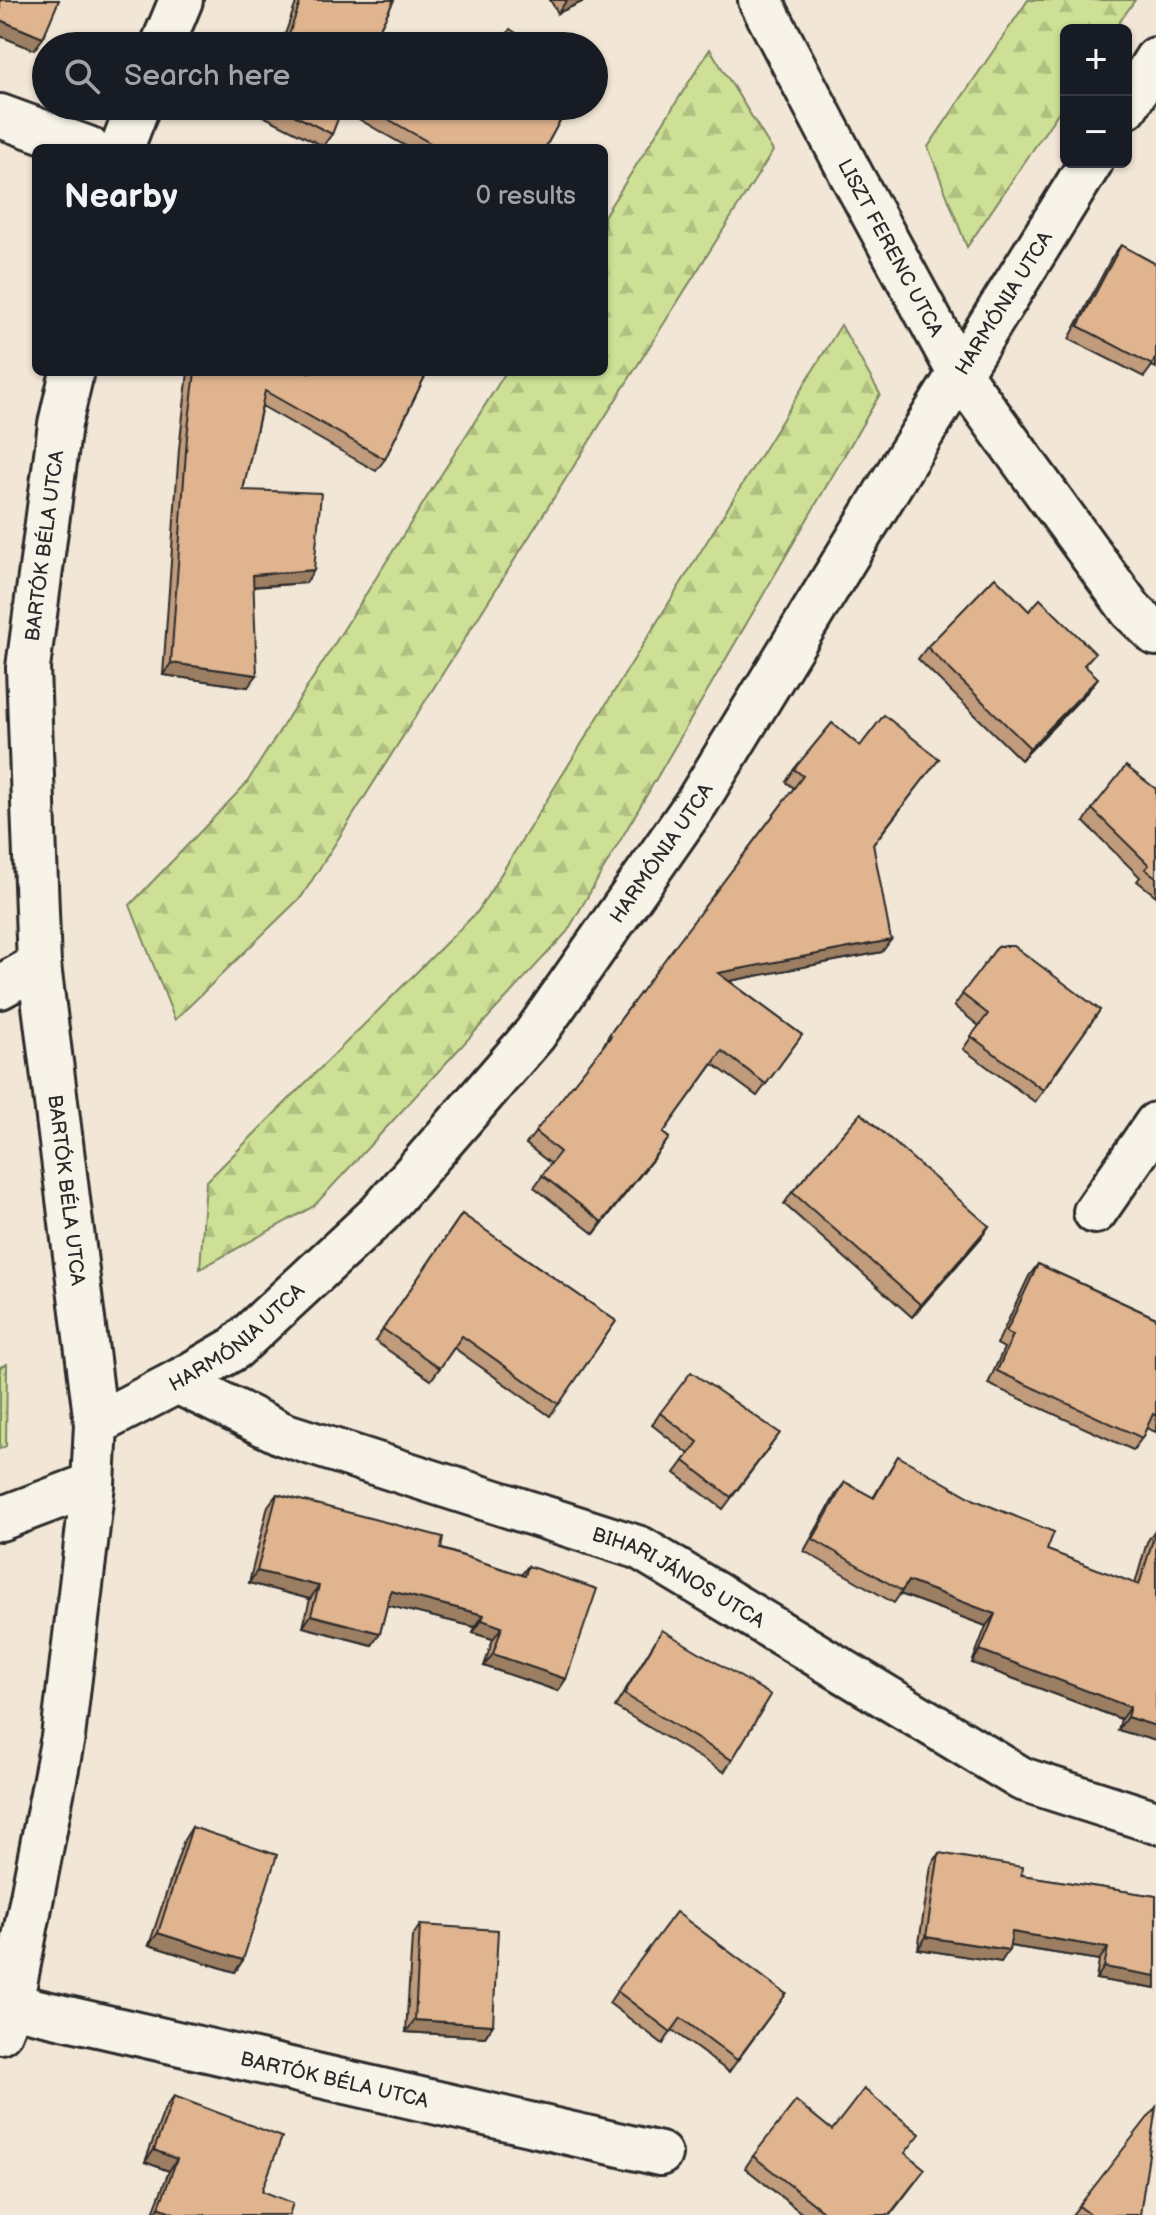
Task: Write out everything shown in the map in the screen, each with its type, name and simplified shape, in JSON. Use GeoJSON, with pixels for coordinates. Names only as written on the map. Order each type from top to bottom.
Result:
{"type":"FeatureCollection","features":[{"type":"Feature","properties":{"kind":"street"},"geometry":{"type":"LineString","coordinates":[[168,32],[181,0]]}},
{"type":"Feature","properties":{"kind":"street","name":"LISZT FERENC UTCA"},"geometry":{"type":"LineString","coordinates":[[760,0],[959,373],[1131,610],[1156,634]]}},
{"type":"Feature","properties":{"kind":"street"},"geometry":{"type":"LineString","coordinates":[[1132,97],[1156,59]]}},
{"type":"Feature","properties":{"kind":"street"},"geometry":{"type":"LineString","coordinates":[[0,116],[77,144]]}},
{"type":"Feature","properties":{"kind":"street"},"geometry":{"type":"LineString","coordinates":[[124,144],[133,120]]}},
{"type":"Feature","properties":{"kind":"street","name":"HARMÓNIA UTCA"},"geometry":{"type":"LineString","coordinates":[[96,1424],[235,1348],[380,1213],[535,1034],[697,802],[1087,168]]}},
{"type":"Feature","properties":{"kind":"street","name":"BARTÓK BÉLA UTCA"},"geometry":{"type":"LineString","coordinates":[[71,376],[14,666],[39,965],[96,1424],[93,1484],[63,1737],[6,2018],[660,2154]]}},
{"type":"Feature","properties":{"kind":"street"},"geometry":{"type":"LineString","coordinates":[[0,987],[39,965]]}},
{"type":"Feature","properties":{"kind":"street"},"geometry":{"type":"LineString","coordinates":[[1095,1212],[1156,1124]]}},
{"type":"Feature","properties":{"kind":"street","name":"BIHARI JÁNOS UTCA"},"geometry":{"type":"LineString","coordinates":[[177,1382],[283,1434],[640,1548],[1022,1779],[1156,1822]]}},
{"type":"Feature","properties":{"kind":"street"},"geometry":{"type":"LineString","coordinates":[[0,1519],[93,1484]]}},
{"type":"Feature","properties":{"kind":"green space"},"geometry":{"type":"Polygon","coordinates":[[[1028,0],[1135,0],[1118,24],[1060,24],[1060,110],[967,247],[928,147],[1028,0]]]}},
{"type":"Feature","properties":{"kind":"green space"},"geometry":{"type":"Polygon","coordinates":[[[710,49],[773,151],[302,896],[175,1020],[130,905],[246,784],[503,376],[608,376],[608,210],[710,49]]]}},
{"type":"Feature","properties":{"kind":"green space"},"geometry":{"type":"Polygon","coordinates":[[[841,325],[880,394],[567,932],[314,1206],[200,1269],[206,1182],[478,911],[841,325]]]}},
{"type":"Feature","properties":{"kind":"green space"},"geometry":{"type":"Polygon","coordinates":[[[7,1364],[6,1446],[0,1449],[0,1367],[7,1364]]]}},
{"type":"Feature","properties":{"kind":"building"},"geometry":{"type":"Polygon","coordinates":[[[0,0],[59,0],[46,32],[32,33],[0,20],[0,0]]]}},
{"type":"Feature","properties":{"kind":"building"},"geometry":{"type":"Polygon","coordinates":[[[301,0],[394,0],[378,32],[290,32],[301,0]]]}},
{"type":"Feature","properties":{"kind":"building"},"geometry":{"type":"Polygon","coordinates":[[[304,120],[338,120],[332,134],[304,120]]]}},
{"type":"Feature","properties":{"kind":"building"},"geometry":{"type":"Polygon","coordinates":[[[390,120],[560,120],[547,144],[432,144],[390,120]]]}},
{"type":"Feature","properties":{"kind":"building"},"geometry":{"type":"Polygon","coordinates":[[[1121,245],[1156,264],[1156,357],[1152,365],[1078,326],[1121,245]]]}},
{"type":"Feature","properties":{"kind":"building"},"geometry":{"type":"Polygon","coordinates":[[[195,376],[425,376],[385,459],[265,391],[243,490],[321,493],[314,570],[253,575],[257,675],[171,663],[187,437],[195,376]]]}},
{"type":"Feature","properties":{"kind":"building"},"geometry":{"type":"Polygon","coordinates":[[[995,577],[1029,611],[1040,599],[1095,653],[1084,665],[1098,678],[1030,748],[927,647],[995,577]]]}},
{"type":"Feature","properties":{"kind":"building"},"geometry":{"type":"Polygon","coordinates":[[[884,715],[939,759],[873,844],[891,940],[718,973],[802,1035],[766,1084],[722,1051],[663,1133],[669,1138],[602,1222],[542,1175],[560,1152],[535,1132],[611,1036],[803,776],[794,769],[832,723],[860,746],[884,715]]]}},
{"type":"Feature","properties":{"kind":"building"},"geometry":{"type":"Polygon","coordinates":[[[1126,766],[1156,789],[1156,877],[1145,869],[1149,865],[1092,809],[1126,766]]]}},
{"type":"Feature","properties":{"kind":"building"},"geometry":{"type":"Polygon","coordinates":[[[998,946],[1014,946],[1100,1010],[1043,1090],[971,1036],[988,1014],[962,994],[998,946]]]}},
{"type":"Feature","properties":{"kind":"building"},"geometry":{"type":"Polygon","coordinates":[[[861,1113],[989,1226],[921,1305],[792,1192],[861,1113]]]}},
{"type":"Feature","properties":{"kind":"building"},"geometry":{"type":"Polygon","coordinates":[[[462,1214],[616,1321],[559,1404],[462,1336],[440,1368],[383,1329],[462,1214]]]}},
{"type":"Feature","properties":{"kind":"building"},"geometry":{"type":"Polygon","coordinates":[[[1038,1264],[1156,1318],[1156,1416],[1153,1414],[1142,1438],[997,1371],[1013,1335],[1006,1332],[1038,1264]]]}},
{"type":"Feature","properties":{"kind":"building"},"geometry":{"type":"Polygon","coordinates":[[[691,1372],[780,1433],[731,1497],[684,1461],[698,1442],[660,1413],[691,1372]]]}},
{"type":"Feature","properties":{"kind":"building"},"geometry":{"type":"Polygon","coordinates":[[[898,1456],[975,1500],[1054,1532],[1047,1550],[1139,1585],[1156,1530],[1156,1726],[1127,1717],[1130,1707],[980,1650],[995,1614],[908,1581],[902,1591],[813,1539],[845,1482],[874,1498],[898,1456]]]}},
{"type":"Feature","properties":{"kind":"building"},"geometry":{"type":"Polygon","coordinates":[[[277,1494],[443,1537],[441,1549],[525,1576],[528,1566],[597,1589],[566,1679],[493,1654],[502,1627],[482,1620],[484,1615],[391,1591],[380,1633],[311,1615],[319,1586],[257,1571],[277,1494]]]}},
{"type":"Feature","properties":{"kind":"building"},"geometry":{"type":"Polygon","coordinates":[[[662,1630],[771,1695],[732,1760],[624,1694],[662,1630]]]}},
{"type":"Feature","properties":{"kind":"building"},"geometry":{"type":"Polygon","coordinates":[[[192,1827],[277,1855],[243,1960],[158,1933],[192,1827]]]}},
{"type":"Feature","properties":{"kind":"building"},"geometry":{"type":"Polygon","coordinates":[[[939,1853],[1022,1867],[1021,1875],[1156,1896],[1156,1976],[1104,1967],[1108,1948],[1012,1932],[1009,1950],[926,1937],[939,1853]]]}},
{"type":"Feature","properties":{"kind":"building"},"geometry":{"type":"Polygon","coordinates":[[[676,1912],[786,1994],[737,2060],[681,2018],[671,2032],[617,1991],[676,1912]]]}},
{"type":"Feature","properties":{"kind":"building"},"geometry":{"type":"Polygon","coordinates":[[[420,1925],[498,1930],[493,2025],[415,2020],[420,1925]]]}},
{"type":"Feature","properties":{"kind":"building"},"geometry":{"type":"Polygon","coordinates":[[[864,2089],[920,2134],[905,2153],[925,2169],[889,2215],[828,2215],[753,2156],[796,2101],[832,2130],[864,2089]]]}},
{"type":"Feature","properties":{"kind":"building"},"geometry":{"type":"Polygon","coordinates":[[[174,2096],[282,2137],[262,2191],[293,2203],[289,2215],[178,2215],[159,2207],[177,2159],[154,2150],[174,2096]]]}},
{"type":"Feature","properties":{"kind":"building"},"geometry":{"type":"Polygon","coordinates":[[[1156,2107],[1140,2215],[1091,2215],[1079,2206],[1156,2107]]]}}]}
